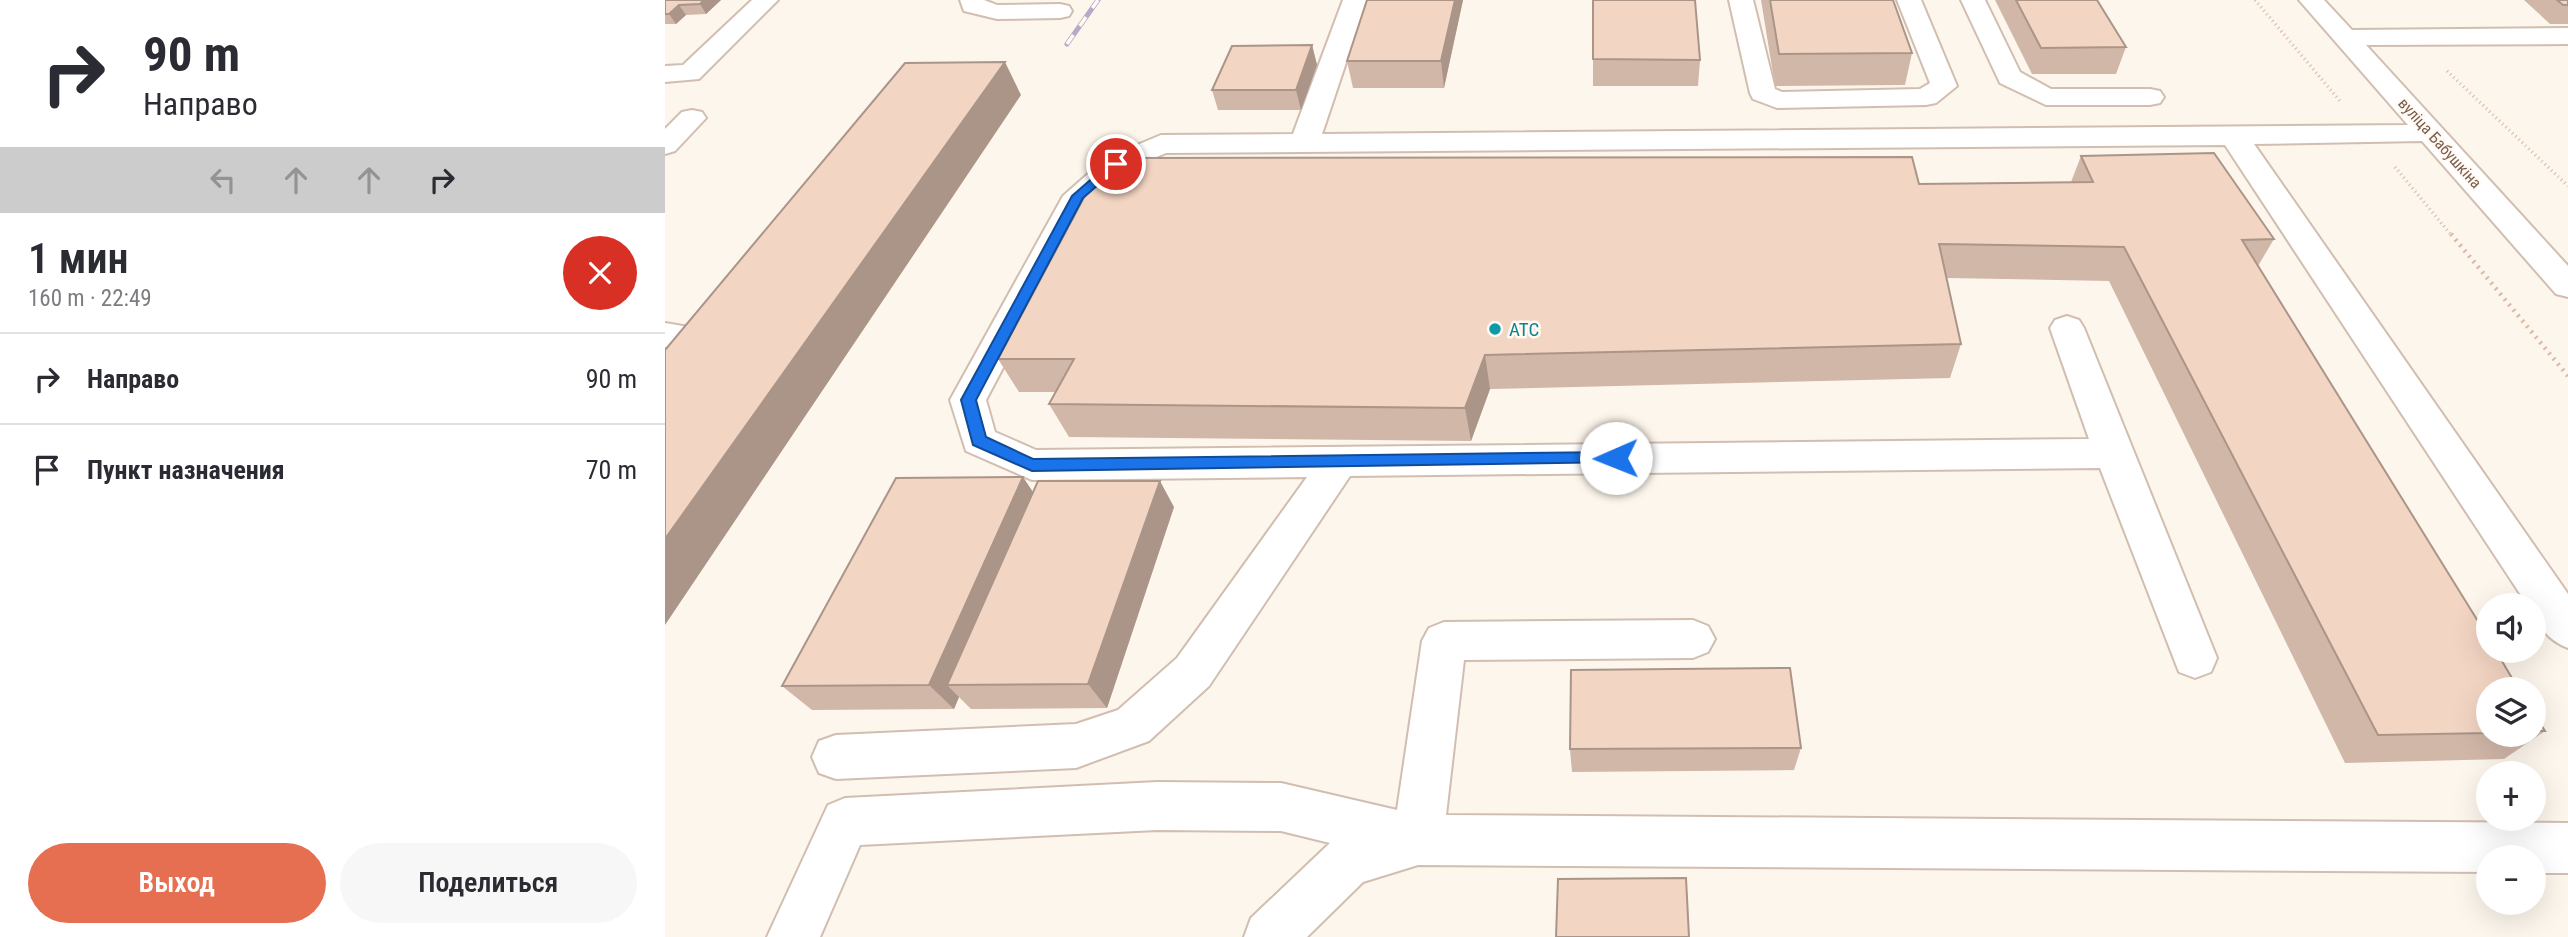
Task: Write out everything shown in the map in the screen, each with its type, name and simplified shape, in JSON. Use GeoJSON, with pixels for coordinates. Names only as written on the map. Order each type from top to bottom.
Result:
{"type":"FeatureCollection","features":[{"type":"Feature","properties":{"kind":"street"},"geometry":{"type":"LineString","coordinates":[[665,74],[690,73],[766,0]]}},
{"type":"Feature","properties":{"kind":"street"},"geometry":{"type":"LineString","coordinates":[[972,0],[973,6],[997,12],[1060,11]]}},
{"type":"Feature","properties":{"kind":"street"},"geometry":{"type":"LineString","coordinates":[[1304,144],[1355,0]]}},
{"type":"Feature","properties":{"kind":"street"},"geometry":{"type":"LineString","coordinates":[[1741,0],[1763,93],[1777,100],[1926,97],[1944,86],[1909,0]]}},
{"type":"Feature","properties":{"kind":"street"},"geometry":{"type":"LineString","coordinates":[[1973,0],[2009,77],[2046,97],[2150,97]]}},
{"type":"Feature","properties":{"kind":"street","name":"вуліца Бабушкіна"},"geometry":{"type":"LineString","coordinates":[[2311,0],[2565,279]]}},
{"type":"Feature","properties":{"kind":"street"},"geometry":{"type":"LineString","coordinates":[[2346,38],[2568,36]]}},
{"type":"Feature","properties":{"kind":"street"},"geometry":{"type":"LineString","coordinates":[[665,145],[692,118]]}},
{"type":"Feature","properties":{"kind":"street"},"geometry":{"type":"LineString","coordinates":[[2113,453],[1032,465],[979,441],[968,400],[1078,196],[1116,164],[1161,145],[2369,135],[2430,132]]}},
{"type":"Feature","properties":{"kind":"street"},"geometry":{"type":"LineString","coordinates":[[2234,136],[2568,629]]}},
{"type":"Feature","properties":{"kind":"street"},"geometry":{"type":"LineString","coordinates":[[2067,328],[2113,453],[2195,659]]}},
{"type":"Feature","properties":{"kind":"street"},"geometry":{"type":"LineString","coordinates":[[836,757],[1076,747],[1133,726],[1193,672],[1339,460]]}},
{"type":"Feature","properties":{"kind":"street"},"geometry":{"type":"LineString","coordinates":[[1418,840],[1444,641],[1693,639]]}},
{"type":"Feature","properties":{"kind":"street"},"geometry":{"type":"LineString","coordinates":[[793,937],[845,822],[1157,806],[1281,807],[1418,840],[2568,848]]}},
{"type":"Feature","properties":{"kind":"street"},"geometry":{"type":"LineString","coordinates":[[1270,937],[1348,861],[1418,840]]}},
{"type":"Feature","properties":{"kind":"path"},"geometry":{"type":"LineString","coordinates":[[2255,0],[2568,376]]}},
{"type":"Feature","properties":{"kind":"path"},"geometry":{"type":"LineString","coordinates":[[2411,38],[2568,186]]}},
{"type":"Feature","properties":{"kind":"building"},"geometry":{"type":"Polygon","coordinates":[[[665,0],[704,0],[700,4],[679,5],[669,14],[665,14],[665,0]]]}},
{"type":"Feature","properties":{"kind":"building"},"geometry":{"type":"Polygon","coordinates":[[[1367,0],[1455,0],[1441,61],[1347,61],[1367,0]]]}},
{"type":"Feature","properties":{"kind":"building"},"geometry":{"type":"Polygon","coordinates":[[[1593,0],[1695,0],[1700,60],[1593,59],[1593,0]]]}},
{"type":"Feature","properties":{"kind":"building"},"geometry":{"type":"Polygon","coordinates":[[[1770,0],[1893,0],[1912,53],[1779,54],[1770,0]]]}},
{"type":"Feature","properties":{"kind":"building"},"geometry":{"type":"Polygon","coordinates":[[[2016,0],[2097,0],[2126,47],[2041,48],[2016,0]]]}},
{"type":"Feature","properties":{"kind":"building"},"geometry":{"type":"Polygon","coordinates":[[[2557,0],[2568,0],[2568,5],[2563,5],[2557,0]]]}},
{"type":"Feature","properties":{"kind":"building"},"geometry":{"type":"Polygon","coordinates":[[[1312,45],[1296,90],[1212,90],[1232,46],[1312,45]]]}},
{"type":"Feature","properties":{"kind":"building"},"geometry":{"type":"Polygon","coordinates":[[[1005,62],[665,539],[665,350],[905,63],[1005,62]]]}},
{"type":"Feature","properties":{"kind":"building","name":"АТС"},"geometry":{"type":"Polygon","coordinates":[[[2214,153],[2274,239],[2242,240],[2476,618],[2476,663],[2503,663],[2511,677],[2476,677],[2476,733],[2378,735],[2124,247],[1939,244],[1961,344],[1485,355],[1465,408],[1049,404],[1074,359],[998,359],[1105,158],[1912,157],[1919,184],[2093,182],[2081,156],[2214,153]]]}},
{"type":"Feature","properties":{"kind":"building"},"geometry":{"type":"Polygon","coordinates":[[[1023,477],[929,685],[782,686],[896,478],[1023,477]]]}},
{"type":"Feature","properties":{"kind":"building"},"geometry":{"type":"Polygon","coordinates":[[[1038,481],[1160,481],[1088,684],[947,685],[1038,481]]]}},
{"type":"Feature","properties":{"kind":"building"},"geometry":{"type":"Polygon","coordinates":[[[1790,668],[1801,748],[1570,749],[1571,670],[1790,668]]]}},
{"type":"Feature","properties":{"kind":"building"},"geometry":{"type":"Polygon","coordinates":[[[1686,878],[1689,937],[1556,937],[1558,879],[1686,878]]]}},
{"type":"Feature","properties":{"kind":"railway"},"geometry":{"type":"LineString","coordinates":[[1067,44],[1098,0]]}},
{"type":"Feature","properties":{"kind":"place","name":"АТС"},"geometry":{"type":"Point","coordinates":[1495,329]}},
{"type":"Feature","properties":{"kind":"route"},"geometry":{"type":"LineString","coordinates":[[1116,164],[1078,196],[968,400],[979,441],[1032,465],[1616,458]]}}]}
